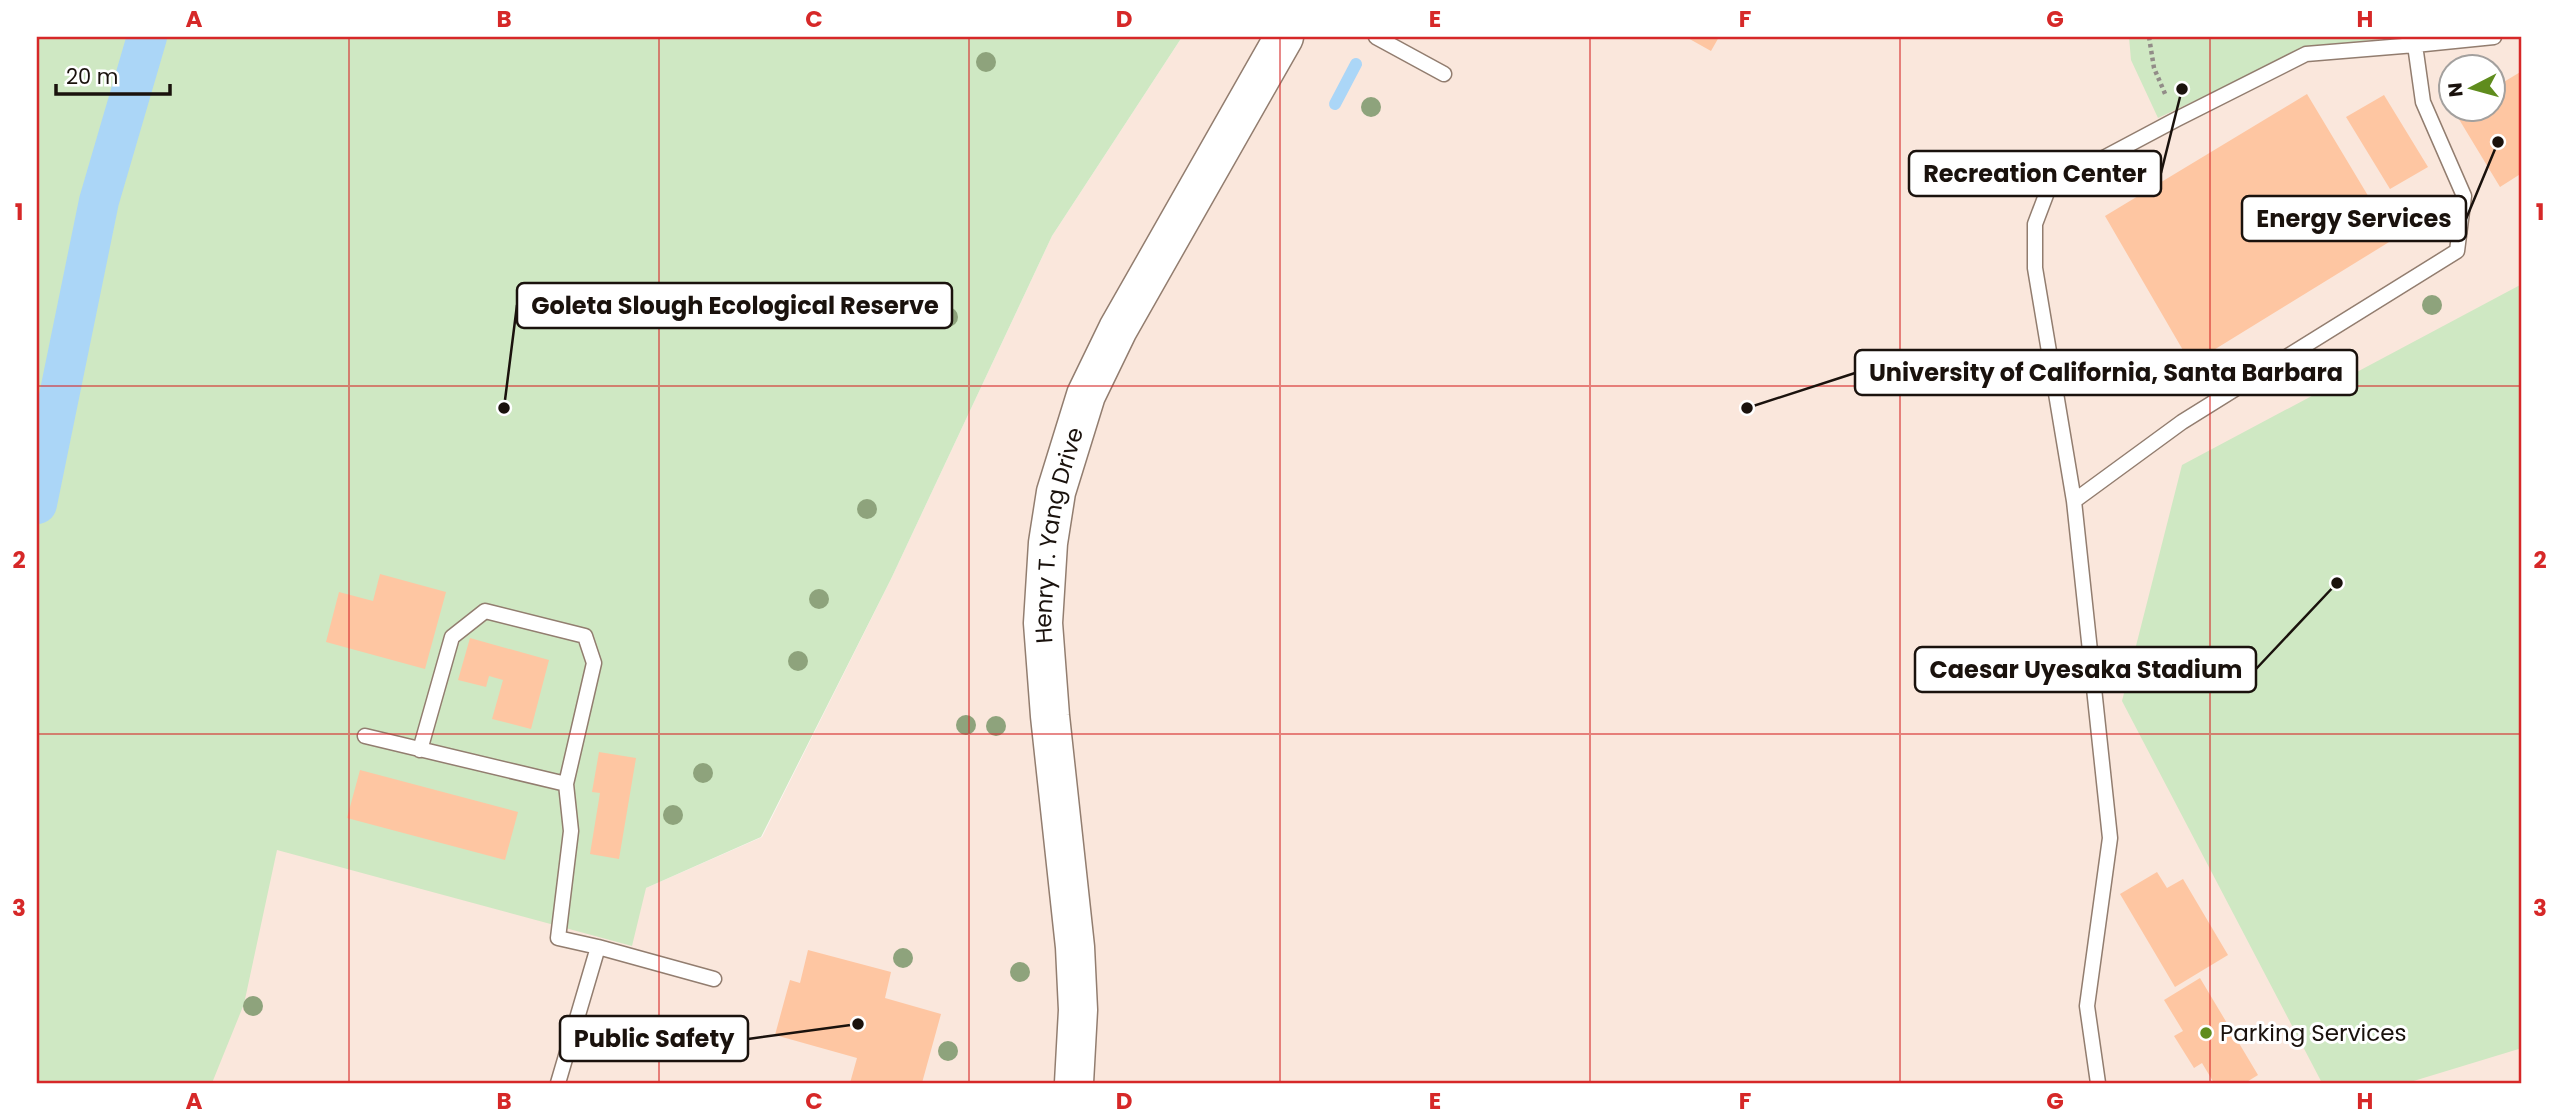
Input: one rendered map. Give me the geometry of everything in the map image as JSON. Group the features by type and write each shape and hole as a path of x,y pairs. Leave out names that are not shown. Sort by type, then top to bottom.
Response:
{"street":[{"name":"Henry T. Yang Drive","path":"1074,1083 1079,1010 1075,947 1050,716 1043,623 1048,543 1056,492 1086,395 1118,329 1284,37"}],"lane":[{"path":"1376,37 1444,74"},
{"path":"2098,1083 2087,1006 2110,838 2074,501 2035,268 2035,224 2049,187 2306,54 2494,37"},
{"path":"2074,501 2182,422 2457,251 2464,196 2423,102 2415,45"},
{"path":"420,750 452,637 485,611 584,636 594,663 566,784 571,831 558,938 714,979"},
{"path":"366,736 566,784"},
{"path":"558,1083 597,947"}],"path":[{"path":"2149,37 2154,68 2177,119"}],"shaded area":[{"path":"1182,37 2522,37 2522,1083 37,1083 37,785 646,888 762,837 891,579 1052,236"}],"green space":[{"path":"37,37 1182,37 1052,236 891,579 761,837 646,888 632,946 277,850 244,1004 212,1083 37,1083"},
{"path":"2129,37 2405,37 2312,46 2158,118 2131,60"},
{"path":"2522,284 2522,1048 2407,1083 2322,1083 2122,701 2182,465"}],"building":[{"path":"1686,37 1719,37 1711,51"},
{"path":"2522,71 2522,173 2500,187 2461,122 2506,122 2506,81"},
{"path":"2307,94 2394,239 2191,364 2105,216"},
{"path":"2384,95 2428,167 2390,189 2346,117"},
{"path":"380,574 446,592 425,669 326,642 339,592 373,601"},
{"path":"470,638 549,660 531,729 492,719 503,680 489,676 486,687 458,680"},
{"path":"599,752 636,758 619,859 590,854 600,793 592,792"},
{"path":"360,770 518,812 505,860 347,818"},
{"path":"2157,872 2167,888 2183,879 2228,955 2175,987 2120,894"},
{"path":"808,950 891,972 885,998 941,1014 922,1083 850,1083 857,1058 775,1035 790,980 800,983"},
{"name":"Parking Services","path":"2200,978 2258,1075 2245,1083 2214,1083 2202,1063 2194,1068 2174,1036 2183,1031 2164,1000"}],"waterway":[{"path":"37,504 99,201 147,37"},
{"path":"1335,104 1356,64"}],"place":[{"name":"Recreation Center","path":"2182,89"},
{"name":"Energy Services","path":"2498,142"},
{"name":"Goleta Slough Ecological Reserve","path":"504,408"},
{"name":"University of California, Santa Barbara","path":"1747,408"},
{"name":"Caesar Uyesaka Stadium","path":"2337,583"},
{"name":"Public Safety","path":"858,1024"},
{"name":"Parking Services","path":"2206,1033"}]}
